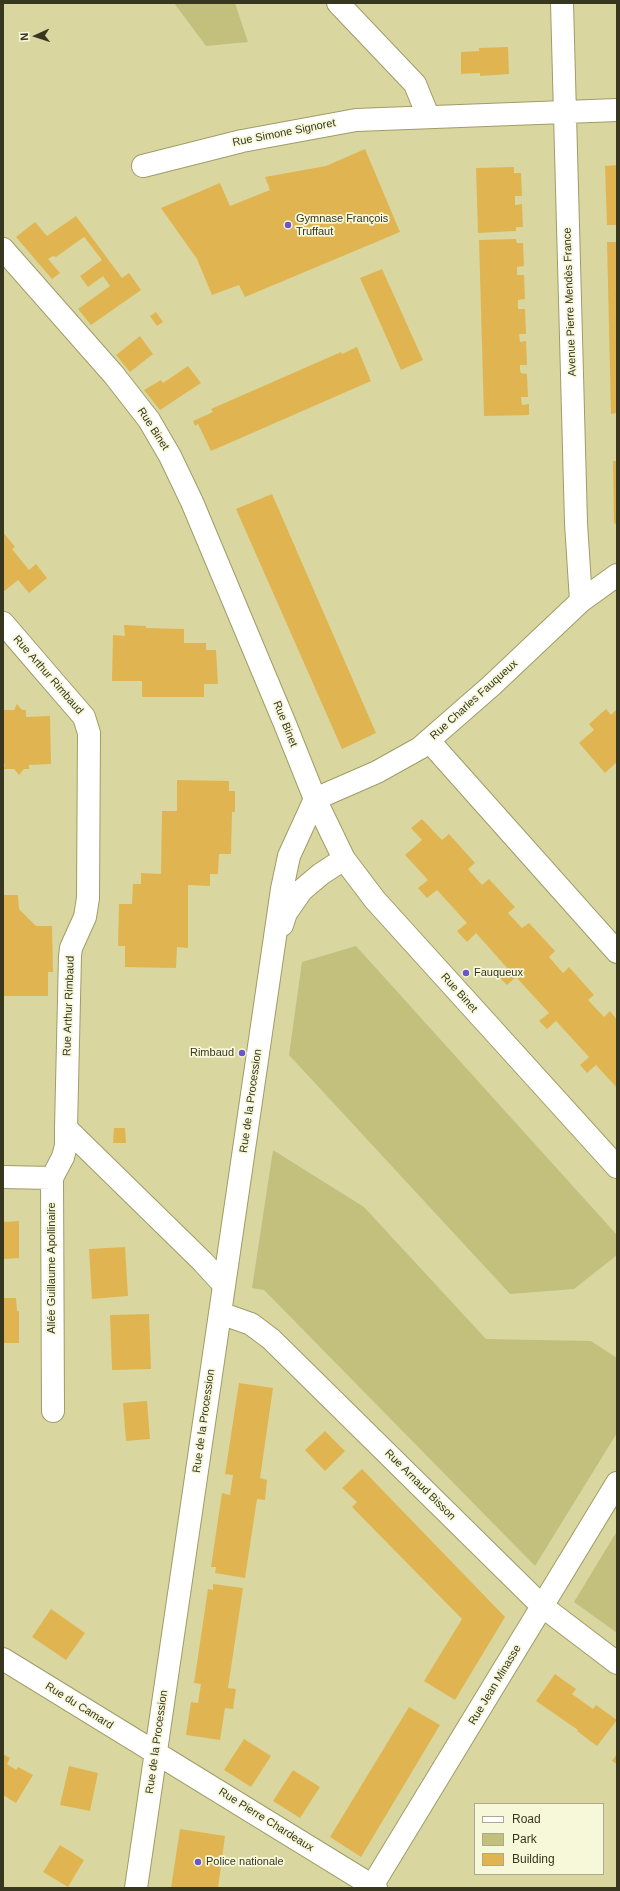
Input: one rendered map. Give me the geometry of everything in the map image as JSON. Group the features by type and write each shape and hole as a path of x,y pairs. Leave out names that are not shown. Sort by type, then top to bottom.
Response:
{"street":[{"path":"338,3 415,84 428,116"},
{"name":"Avenue Pierre Mendès France","path":"562,3 576,523 581,602"},
{"name":"Rue Simone Signoret","path":"143,166 242,141 356,120 428,116 617,110"},
{"name":"Rue Binet","path":"3,249 118,380 149,420 170,456 222,574 315,799 344,859 375,900 617,1167"},
{"name":"Rue Charles Fauqueux","path":"315,799 409,756 429,741 491,686 581,602 617,575"},
{"name":"Rue Arthur Rimbaud","path":"3,623 84,717 89,733 88,898 85,918 71,948 70,956 66,1128"},
{"path":"429,741 617,952"},
{"name":"Rue de la Procession","path":"136,1888 282,889 289,856 315,799"},
{"name":"Rue de la Procession","path":"272,954 286,913 293,901 311,882 344,859"},
{"path":"66,1128 203,1262 224,1285"},
{"name":"Allée Guillaume Apollinaire","path":"53,1411 52,1178 63,1157 66,1146 66,1128"},
{"path":"3,1177 52,1178"},
{"name":"Rue Arnaud Bisson","path":"220,1313 247,1322 260,1330 284,1350 542,1606 617,1663"},
{"name":"Rue Jean Minasse","path":"374,1887 617,1483"},
{"name":"Rue du Camard","path":"3,1659 156,1753"},
{"name":"Rue Pierre Chardeaux","path":"156,1753 374,1887"}],"green space":[{"path":"174,3 235,3 248,42 206,46"},
{"path":"356,946 617,1235 617,1255 574,1289 510,1294 289,1055 302,962"},
{"path":"273,1150 364,1207 486,1339 591,1341 617,1358 617,1433 535,1566 264,1290 252,1288"},
{"path":"617,1531 617,1633 574,1602"}],"building":[{"path":"508,47 509,74 480,76 480,73 461,74 461,52 479,51 479,48"},
{"name":"Gymnase François Truffaut","path":"365,149 400,232 245,297 239,285 212,295 197,259 161,208 220,183 230,206 270,190 265,177 326,166"},
{"path":"617,165 617,225 607,225 605,166"},
{"path":"514,167 514,173 521,173 522,196 515,196 515,205 522,204 523,227 516,227 516,231 478,233 476,168"},
{"path":"76,216 122,278 129,273 141,290 91,325 78,309 110,286 103,276 88,287 80,276 102,260 85,238 84,237 56,257 53,256 48,259 60,273 52,279 16,237 35,222 47,236"},
{"path":"516,239 517,243 523,243 524,266 517,267 517,275 524,275 525,299 518,300 518,309 525,309 526,334 519,334 520,342 526,341 527,365 520,365 520,370 521,373 527,374 528,397 521,397 522,405 529,404 529,415 484,416 479,240"},
{"path":"607,242 617,242 617,413 611,414"},
{"path":"382,269 423,360 401,370 360,278"},
{"path":"156,312 163,322 157,326 150,316"},
{"path":"140,336 153,354 130,372 116,355"},
{"path":"357,347 371,381 211,451 198,424 195,426 193,421 213,412 211,409 341,352 342,354"},
{"path":"188,366 201,383 160,410 144,390 161,380 163,383"},
{"path":"613,461 617,461 617,525 614,523"},
{"path":"272,494 376,733 342,749 236,509"},
{"path":"3,532 15,547 12,549 29,570 36,564 47,578 29,593 18,580 3,592"},
{"path":"124,625 146,626 146,628 184,629 184,643 206,643 206,650 216,650 218,684 204,684 204,697 142,697 142,681 112,681 113,635 125,636"},
{"path":"17,704 22,710 26,710 26,717 50,716 51,764 29,765 29,769 24,769 19,775 14,769 4,769 5,764 3,765 3,710 14,710"},
{"path":"606,709 611,715 617,709 617,762 605,773 579,743 594,730 589,724"},
{"path":"177,780 229,781 229,791 235,791 235,812 232,812 231,854 219,854 218,874 210,874 210,886 188,885 188,948 177,947 176,968 125,967 125,946 118,946 119,904 132,904 133,884 141,884 141,873 161,874 162,811 177,811"},
{"path":"422,819 442,840 449,834 475,863 468,869 482,885 489,879 515,907 508,913 522,928 529,923 555,951 549,957 563,973 569,967 594,995 588,1000 604,1017 610,1011 617,1020 617,1088 596,1065 587,1073 580,1065 589,1057 556,1021 547,1029 539,1021 549,1013 516,977 507,985 499,977 508,969 476,933 467,942 457,931 467,923 437,890 427,898 418,888 428,880 405,855 422,840 411,828"},
{"path":"3,895 18,895 19,909 36,926 52,926 53,972 48,972 48,996 3,996"},
{"path":"114,1128 125,1128 126,1143 113,1143"},
{"path":"19,1221 19,1258 3,1259 3,1222"},
{"path":"125,1247 128,1296 92,1299 89,1249"},
{"path":"3,1298 16,1298 17,1311 19,1311 19,1343 3,1343"},
{"path":"149,1314 151,1369 112,1370 110,1315"},
{"path":"239,1383 273,1388 260,1478 267,1480 265,1500 257,1499 245,1578 215,1573 216,1567 211,1567 222,1493 230,1495 233,1475 225,1474"},
{"path":"147,1401 150,1439 126,1441 123,1403"},
{"path":"325,1431 345,1451 325,1471 305,1450"},
{"path":"362,1469 505,1617 455,1700 424,1681 462,1619 352,1507 357,1502 342,1488"},
{"path":"213,1584 243,1588 228,1688 236,1689 233,1709 225,1708 220,1740 186,1735 191,1702 198,1703 201,1684 194,1683 208,1589 213,1590"},
{"path":"51,1609 85,1633 66,1660 32,1637"},
{"path":"555,1674 576,1689 572,1694 593,1709 596,1705 617,1720 597,1746 577,1731 578,1730 536,1701"},
{"path":"409,1707 440,1725 361,1857 330,1837"},
{"path":"244,1739 271,1756 251,1787 224,1770"},
{"path":"3,1754 10,1758 7,1764 16,1770 18,1767 33,1775 16,1803 3,1795"},
{"path":"617,1754 617,1764 612,1761"},
{"path":"69,1766 98,1773 90,1811 60,1805"},
{"path":"293,1770 320,1787 300,1818 273,1801"},
{"name":"Police nationale","path":"180,1829 225,1836 218,1888 171,1888"},
{"path":"60,1845 84,1860 68,1887 43,1872"}],"place":[{"name":"Gymnase François Truffaut","path":"288,225"},
{"name":"Fauqueux","path":"466,973"},
{"name":"Rimbaud","path":"242,1053"},
{"name":"Police nationale","path":"198,1862"}]}
